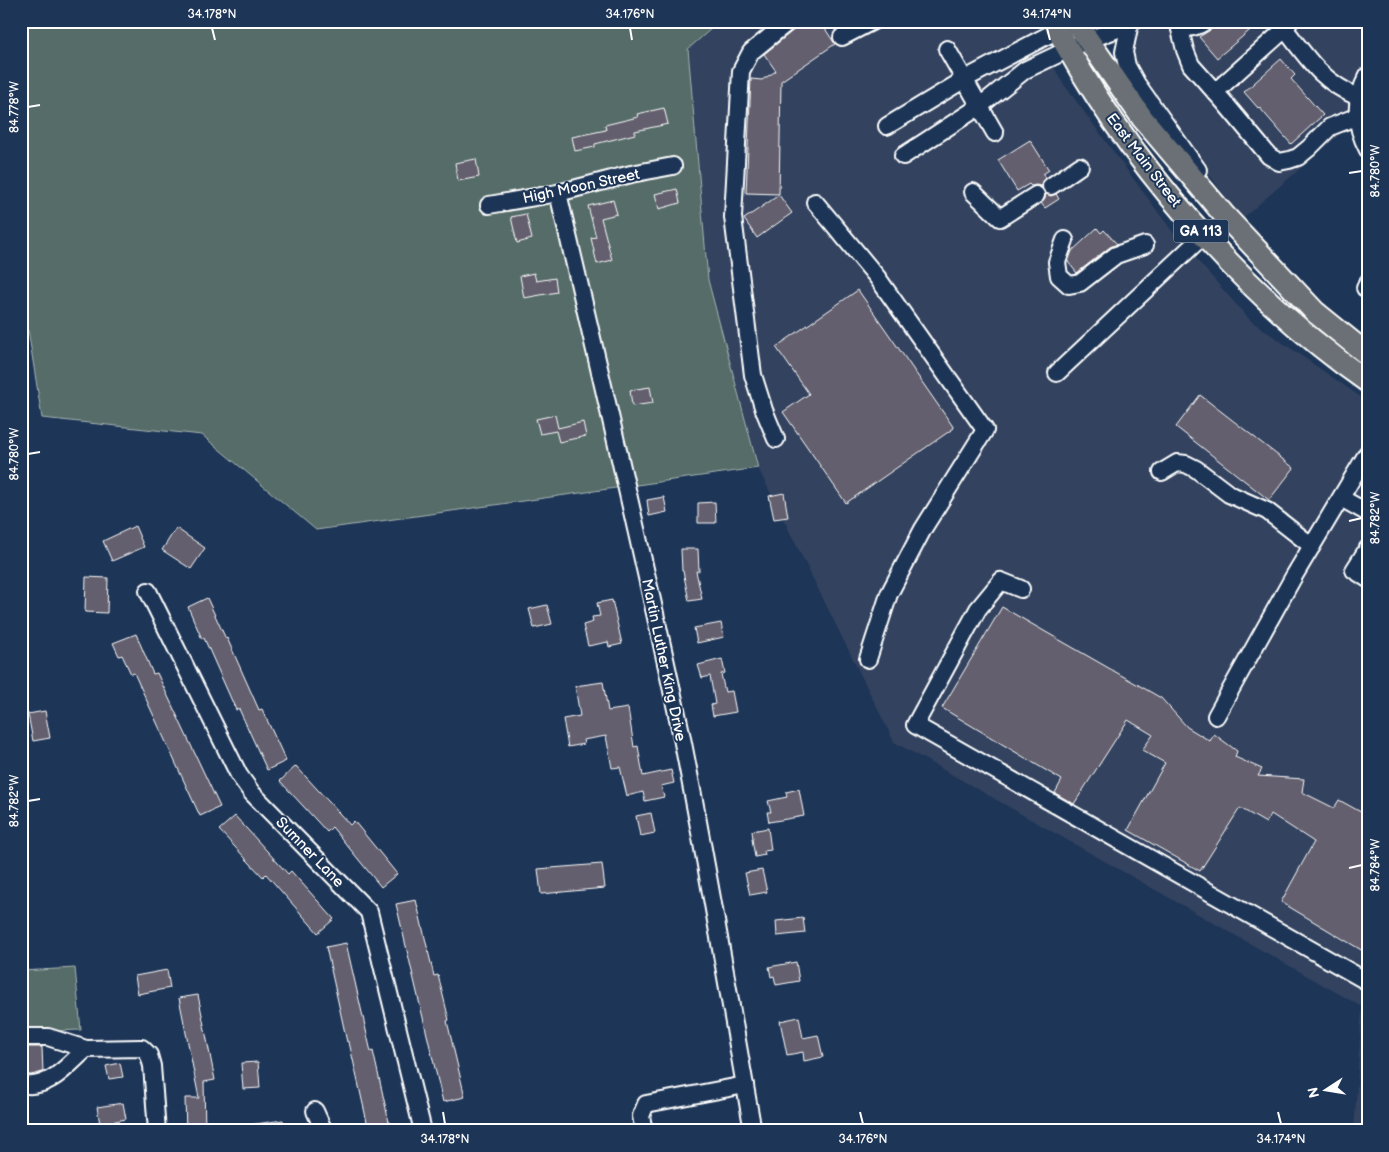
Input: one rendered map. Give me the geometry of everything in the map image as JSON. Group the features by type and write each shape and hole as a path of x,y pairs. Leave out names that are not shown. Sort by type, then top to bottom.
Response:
{"main road":[{"name":"East Main Street","path":"1068,23 1088,40 1143,119 1224,216 1315,312 1368,355"},
{"name":"East Main Street","path":"1068,23 1068,49 1096,96 1123,135 1176,204 1237,270 1280,311 1344,365 1368,382"}],"street":[{"path":"776,439 753,375 733,218 741,71 751,52 789,21"},
{"path":"842,37 873,21"},
{"path":"1206,21 1190,28 1179,25 1190,65 1269,156 1279,162 1298,157 1310,148 1330,127 1358,116"},
{"path":"903,156 980,106 1025,70 1088,40 1132,22"},
{"path":"1132,22 1124,52 1126,66 1227,212 1224,216"},
{"path":"887,126 965,79 1068,23"},
{"path":"1215,92 1285,24 1310,63 1322,75 1345,91 1358,97"},
{"path":"947,49 995,133"},
{"path":"1368,75 1358,97 1357,110 1363,141 1368,150"},
{"name":"High Moon Street","path":"489,205 558,193 673,166"},
{"path":"1051,186 1080,166"},
{"path":"973,192 1000,218 1036,195"},
{"name":"Martin Luther King Drive","path":"558,193 625,480 680,730 728,985 753,1131"},
{"path":"815,202 877,277 985,430 923,529 889,594 868,658"},
{"path":"1057,373 1204,235"},
{"path":"1065,240 1057,262 1059,276 1070,285 1080,283 1116,254 1145,245"},
{"path":"1216,716 1294,576 1368,452"},
{"path":"1162,472 1177,463 1186,464 1196,469 1229,494 1267,511 1312,546"},
{"path":"1340,498 1368,514"},
{"path":"1368,548 1354,570 1368,579"},
{"path":"1021,589 1001,581 978,609 915,726 1368,982"},
{"name":"Sumner Lane","path":"148,591 239,775 252,793 369,912 423,1131"},
{"path":"21,1037 48,1037 86,1049 142,1048 149,1055 152,1066 157,1131"},
{"path":"21,1084 30,1086 40,1085 51,1080 86,1049"},
{"path":"644,1131 641,1116 646,1104 745,1085"},
{"path":"315,1111 324,1131"}],"shaded area":[{"path":"720,21 1033,21 1060,79 1175,235 1250,320 1368,402 1368,1131 1354,1131 1362,1007 894,742 758,468 708,280 688,48"},
{"path":"1105,21 1368,21 1368,110 1242,219 1156,103"}],"green space":[{"path":"21,21 720,21 688,49 708,280 758,468 316,530 202,435 42,418 21,285"},
{"path":"75,968 81,1030 21,1032 21,971"}],"building":[{"path":"799,21 820,21 835,44 781,81 779,194 746,193 751,79 762,80 776,71 764,54 795,29"},
{"path":"1217,21 1261,21 1217,58 1199,37 1212,29"},
{"path":"1281,59 1295,75 1291,79 1323,115 1291,144 1244,92"},
{"path":"664,108 668,124 635,131 635,134 595,144 595,147 575,151 572,137 606,130 605,125 638,117 637,114"},
{"path":"1030,140 1049,170 1043,174 1046,178 1042,181 1041,186 1031,186 1029,184 1017,191 998,160"},
{"path":"476,159 479,177 458,181 455,163"},
{"path":"677,189 680,203 659,209 655,194"},
{"path":"1046,194 1051,196 1056,194 1059,199 1045,208 1041,203 1045,199"},
{"path":"779,195 792,213 757,238 744,219"},
{"path":"613,200 617,214 601,218 612,260 597,264 591,238 596,237 588,206"},
{"path":"526,214 532,239 517,243 511,217"},
{"path":"1097,228 1101,233 1104,230 1117,244 1110,247 1077,273 1068,262 1072,251"},
{"path":"534,273 536,281 555,278 557,292 524,298 520,276"},
{"path":"858,290 954,428 846,503 783,412 809,394 776,347"},
{"path":"650,387 653,403 632,406 630,390"},
{"path":"1200,395 1294,468 1269,500 1176,427"},
{"path":"555,415 558,428 583,422 586,436 559,442 556,431 540,434 536,419"},
{"path":"784,493 788,517 774,519 769,496"},
{"path":"664,497 667,512 649,516 647,500"},
{"path":"715,502 716,523 698,523 698,503"},
{"path":"135,526 144,547 112,561 103,541"},
{"path":"176,528 205,548 191,569 162,550"},
{"path":"681,549 698,549 699,571 696,571 702,599 689,601 682,571"},
{"path":"86,577 108,578 107,613 85,612"},
{"path":"207,598 259,710 262,709 286,761 267,770 239,709 236,710 188,607"},
{"path":"612,600 622,644 609,647 608,642 588,646 583,625 593,622 592,617 600,616 597,603"},
{"path":"547,605 552,624 534,628 529,609"},
{"path":"1002,607 1161,698 1187,727 1210,741 1214,734 1237,751 1235,757 1262,769 1258,776 1304,779 1302,792 1334,808 1339,800 1368,816 1368,954 1281,902 1314,842 1271,814 1266,823 1240,808 1200,871 1128,830 1165,763 1142,750 1153,735 1128,720 1074,804 1055,793 1062,780 942,708"},
{"path":"721,623 724,637 697,643 694,628"},
{"path":"136,634 153,674 157,673 220,807 200,816 134,673 131,674 122,655 119,656 113,643"},
{"path":"722,659 725,673 721,674 725,692 732,691 736,712 713,716 711,705 715,704 710,676 702,678 698,665"},
{"path":"603,682 608,711 628,708 634,747 638,746 643,776 671,770 674,783 661,786 664,797 645,801 643,792 627,796 620,767 612,768 606,736 583,740 584,744 568,747 563,719 580,716 575,686"},
{"path":"45,711 50,738 33,741 28,714"},
{"path":"296,766 350,825 354,821 397,874 381,887 332,827 327,832 280,781"},
{"path":"799,789 804,816 769,822 767,812 771,812 768,801 787,797 786,792"},
{"path":"651,813 655,833 640,836 636,816"},
{"path":"235,816 288,874 291,871 334,919 318,933 266,874 263,877 219,830"},
{"path":"768,828 771,850 764,851 765,855 755,857 752,831"},
{"path":"602,864 605,888 541,894 538,869"},
{"path":"762,870 767,892 750,895 745,873"},
{"path":"416,900 434,976 438,975 465,1097 443,1102 396,904"},
{"path":"803,918 805,933 777,936 776,921"},
{"path":"346,943 391,1131 369,1131 349,1042 347,1042 326,947"},
{"path":"796,962 799,981 776,985 774,976 771,977 769,967"},
{"path":"167,970 170,988 138,994 135,976"},
{"path":"198,995 215,1080 204,1082 205,1131 186,1131 185,1098 199,1098 179,998"},
{"path":"799,1017 803,1038 818,1035 823,1057 804,1061 803,1052 787,1055 780,1021"},
{"path":"21,1047 42,1047 43,1072 31,1075 21,1074"},
{"path":"258,1062 260,1088 243,1089 241,1063"},
{"path":"120,1063 123,1077 109,1079 106,1066"},
{"path":"123,1103 126,1119 100,1124 97,1107"},
{"path":"283,1120 285,1131 250,1131 249,1125"}]}
